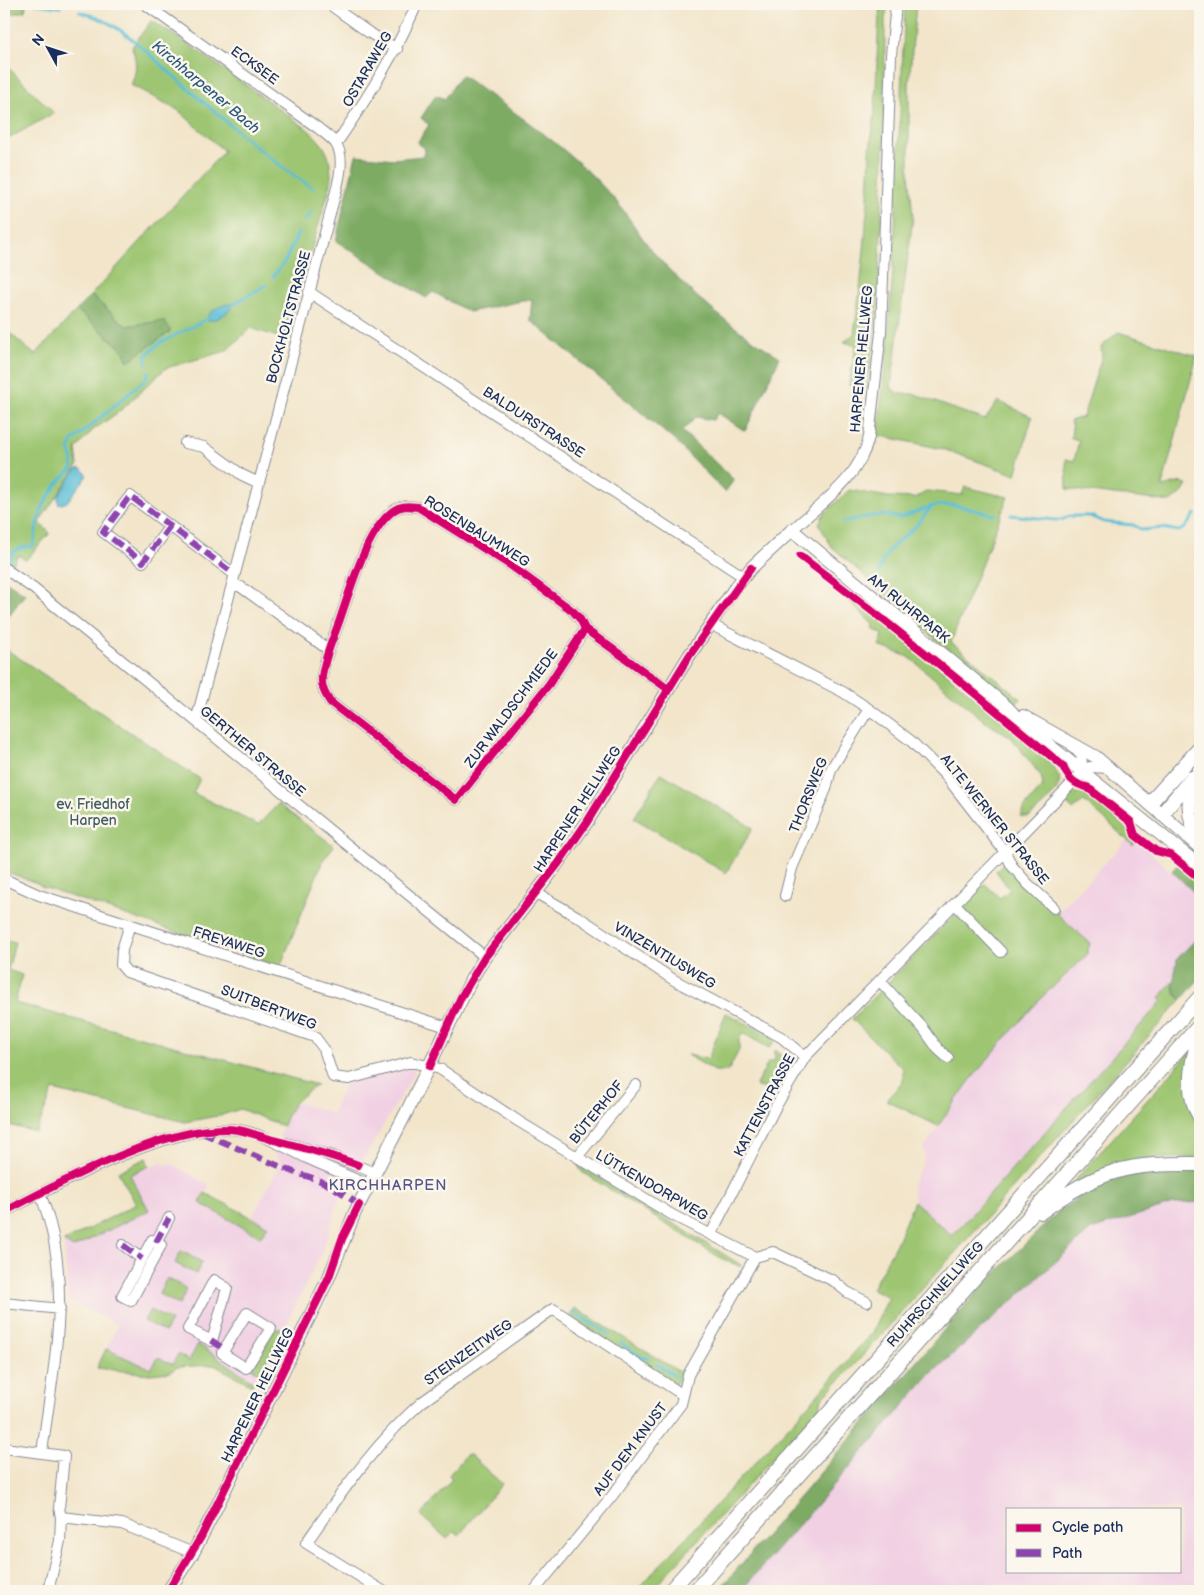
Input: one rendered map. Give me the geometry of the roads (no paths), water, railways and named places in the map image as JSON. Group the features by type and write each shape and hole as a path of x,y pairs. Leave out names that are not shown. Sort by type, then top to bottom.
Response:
{"highway":[{"path":"1150,803 1200,748"},
{"path":"1162,814 1200,769"},
{"path":"1200,769 1192,785 1188,804 1190,819 1200,841"},
{"name":"RUHRSCHNELLWEG","path":"670,1591 1200,998"},
{"name":"RUHRSCHNELLWEG","path":"696,1591 1200,1025"},
{"path":"1200,1036 1194,1056 1191,1084 1194,1106 1200,1116"},
{"path":"1008,1240 1068,1193 1108,1173 1128,1167 1150,1164 1200,1164"}],"main road":[{"name":"HARPENER HELLWEG","path":"168,1591 193,1553 329,1277 342,1239 430,1066 461,997 485,957 536,893 586,822 710,624 744,577 792,530"},
{"name":"AM RUHRPARK","path":"792,530 1008,708 1023,724 1200,866"},
{"name":"AM RUHRPARK","path":"1008,708 1096,757 1200,848"},
{"path":"1150,803 1153,829"},
{"path":"1153,829 1162,814"}],"street":[{"name":"ECKSEE","path":"145,4 300,114 336,144"},
{"path":"329,4 368,32 397,49"},
{"name":"OSTARAWEG","path":"336,144 373,91 397,49 416,4"},
{"name":"HARPENER HELLWEG","path":"792,530 853,472 866,453 870,436 881,332 891,55 896,4"},
{"name":"BOCKHOLTSTRASSE","path":"196,722 330,214 340,167 340,157 336,144"},
{"name":"BALDURSTRASSE","path":"308,292 744,577"},
{"path":"185,443 204,447 242,475 259,483"},
{"path":"170,526 143,562 103,532 130,496 170,526 241,586 329,650"},
{"name":"ROSENBAUMWEG","path":"456,800 330,702 322,686 322,677 329,650 362,556 373,536 392,511 409,506 418,507 510,565 573,611 585,629 668,689"},
{"name":"GERTHER STRASSE","path":"4,568 34,589 485,957"},
{"name":"ALTE WERNER STRASSE","path":"710,624 842,692 869,709 911,741 946,776 1005,852 1017,872 1054,908"},
{"name":"ZUR WALDSCHMIEDE","path":"456,800 549,684 585,629"},
{"name":"THORSWEG","path":"784,896 792,868 826,790 830,769 869,709"},
{"path":"1065,739 1081,755 1083,772 1090,767 1110,768"},
{"name":"KATTENSTRASSE","path":"711,1234 776,1108 805,1057 1083,772"},
{"name":"FREYAWEG","path":"4,879 39,895 447,1027"},
{"name":"VINZENTIUSWEG","path":"536,893 580,918 674,980 781,1037 805,1057"},
{"path":"955,904 1001,952"},
{"name":"SUITBERTWEG","path":"130,924 122,950 121,965 127,972 316,1037 324,1049 333,1077 349,1079 412,1062 430,1066"},
{"path":"880,980 923,1028 938,1050 948,1058"},
{"name":"LÜTKENDORPWEG","path":"430,1066 440,1069 677,1218 755,1257"},
{"name":"BÜTERHOF","path":"578,1157 636,1085"},
{"path":"4,1212 115,1158 181,1135 237,1130 325,1153 375,1173"},
{"path":"267,1138 368,1186"},
{"path":"40,1194 58,1252 60,1309 42,1453"},
{"path":"156,1242 169,1218"},
{"path":"152,1240 156,1242 161,1245 131,1301 122,1296 152,1240"},
{"path":"122,1245 142,1259"},
{"path":"755,1257 773,1252 834,1281 847,1292 868,1302"},
{"name":"AUF DEM KNUST","path":"534,1591 648,1451 681,1404 688,1375 755,1257"},
{"path":"211,1340 227,1288 214,1280 188,1329 211,1340 224,1349"},
{"path":"4,1303 60,1309"},
{"name":"STEINZEITWEG","path":"383,1591 306,1543 358,1468 383,1438 408,1414 422,1402 553,1309 683,1395"},
{"path":"246,1313 271,1328 246,1368 222,1353 224,1349 246,1313"},
{"path":"4,1448 64,1456 60,1508 60,1541 48,1591"},
{"path":"61,1517 122,1524 193,1553"}],"water":[{"path":"234,304 222,316 206,320 211,312 218,308"},
{"path":"80,468 87,474 86,477 67,502 58,503 58,496 76,470"}],"waterway":[{"name":"Kirchharpener Bach","path":"37,4 60,7"},
{"name":"Kirchharpener Bach","path":"80,12 108,22 132,39 243,136 313,188"},
{"name":"Kirchharpener Bach","path":"304,221 311,213"},
{"name":"Kirchharpener Bach","path":"273,277 285,261 298,233"},
{"name":"Kirchharpener Bach","path":"232,305 266,285"},
{"name":"Kirchharpener Bach","path":"146,363 147,354 160,343 209,318"},
{"name":"Kirchharpener Bach","path":"10,560 14,551 24,547 32,547 43,507 56,486 72,469 73,460 69,450 73,441 147,378 148,371"},
{"name":"Kirchharpener Bach","path":"843,522 885,515 900,518 932,506 954,505 995,515"},
{"path":"879,572 890,550 915,527 932,506"},
{"name":"Kirchharpener Bach","path":"1011,515 1055,520 1062,520 1069,516 1090,516 1104,522 1133,525 1143,530 1162,528 1179,531 1185,528 1195,514"},
{"path":"573,1312 610,1335"},
{"path":"621,1343 641,1357 648,1358"},
{"path":"656,1364 675,1376"}],"district":[{"name":"KIRCHHARPEN","path":"388,1185"}],"park label":[{"name":"ev. Friedhof Harpen","path":"93,812"}]}
